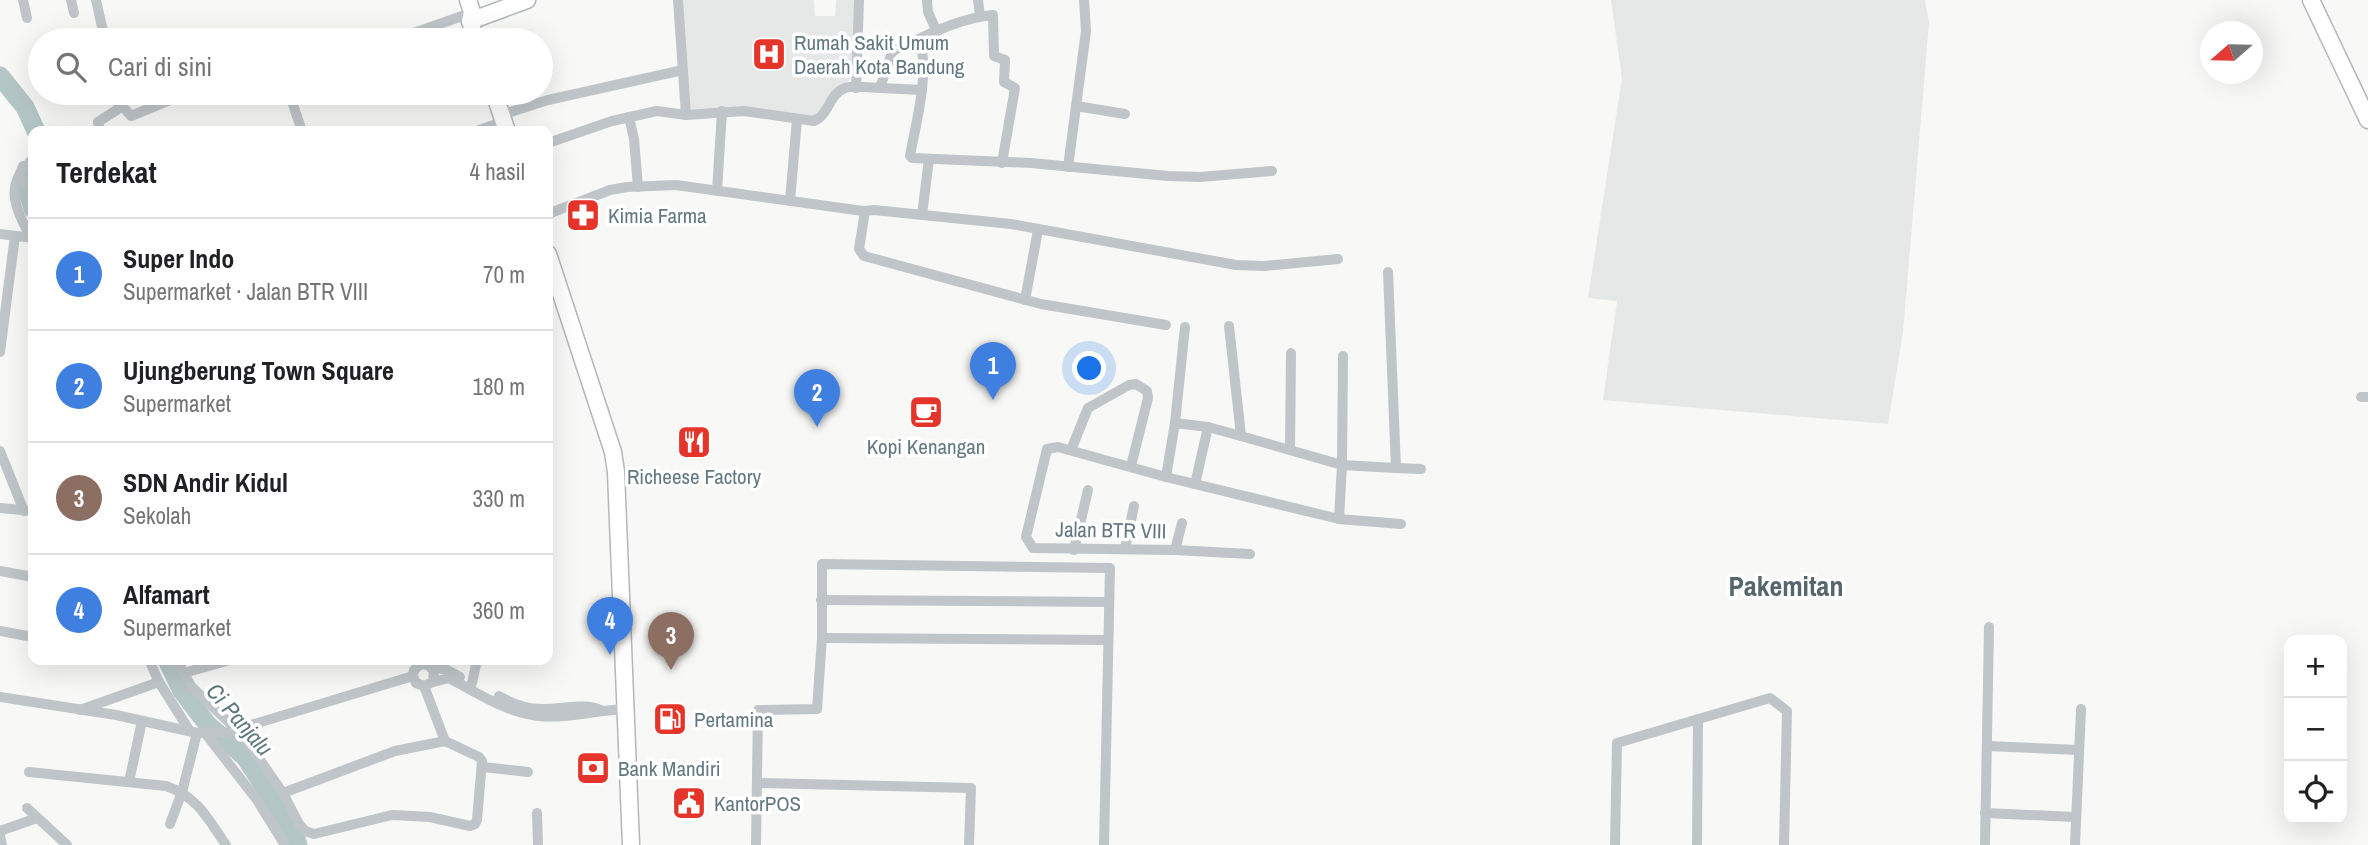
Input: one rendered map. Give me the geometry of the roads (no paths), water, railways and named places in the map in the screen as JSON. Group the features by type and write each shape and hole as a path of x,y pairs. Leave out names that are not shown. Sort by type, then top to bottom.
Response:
{"main road":[{"path":"457,0 470,28"},
{"path":"466,19 472,12 468,0"},
{"path":"466,19 527,0"},
{"path":"2311,0 2368,120"},
{"path":"498,105 504,123"},
{"path":"553,289 613,452 616,472 631,845"}],"street":[{"path":"23,0 27,18"},
{"path":"71,0 74,13"},
{"path":"96,0 102,28"},
{"path":"678,0 686,115"},
{"path":"856,88 859,0"},
{"path":"927,0 928,12 937,32"},
{"path":"978,0 980,16"},
{"path":"1068,167 1086,31 1084,0"},
{"path":"880,88 892,52 946,27 980,16 994,16 994,56 1005,60 1004,82 1015,88 1002,163"},
{"path":"435,28 466,19"},
{"path":"920,39 924,59 922,90 910,156 912,158 1200,177 1272,171"},
{"path":"553,99 683,70"},
{"path":"553,141 657,111 686,115 744,111 818,120 840,91 856,88 922,90"},
{"path":"99,126 99,122 119,106 131,116 158,105"},
{"path":"293,105 300,126"},
{"path":"504,123 538,105"},
{"path":"1076,106 1125,114"},
{"path":"717,191 722,111"},
{"path":"629,117 634,139 638,187"},
{"path":"790,201 796,119"},
{"path":"922,215 929,159"},
{"path":"23,166 26,183 15,188 16,201 28,232"},
{"path":"553,212 610,190 676,185 865,211 1011,224 1236,265 1264,266 1338,259"},
{"path":"865,211 859,249 864,256 1057,308 1166,325"},
{"path":"1025,300 1038,230"},
{"path":"0,233 28,238"},
{"path":"0,352 15,236"},
{"path":"1388,272 1396,468"},
{"path":"1229,326 1241,436"},
{"path":"1166,477 1175,423 1185,327"},
{"path":"1290,450 1291,353"},
{"path":"1339,519 1343,356"},
{"path":"1131,466 1148,398 1143,386 1136,384 1129,384 1088,408 1071,450 1166,477 1339,519 1401,524"},
{"path":"1175,423 1241,436 1342,465 1421,469"},
{"path":"1195,484 1208,428"},
{"name":"Jalan BTR VIII","path":"1071,450 1058,447 1046,449 1026,537 1033,548 1250,554"},
{"path":"0,451 28,511"},
{"path":"1074,550 1088,490"},
{"path":"1125,549 1134,506"},
{"path":"0,508 28,511"},
{"path":"1175,550 1182,523"},
{"path":"756,845 758,710 817,709 822,638 822,564 1110,568 1104,845"},
{"path":"0,571 28,575"},
{"path":"821,600 1109,602"},
{"path":"1984,845 1989,627"},
{"path":"0,631 28,636"},
{"path":"822,638 1108,640"},
{"path":"151,665 159,682 257,800 285,845"},
{"path":"180,665 191,686 233,731 283,793 305,831 314,834 392,815 422,816 470,826 477,820 483,767 479,757 445,741 395,751 283,793"},
{"path":"184,673 212,665"},
{"path":"418,665 413,676 416,683 428,684 449,678 516,707 540,709 592,706 601,710 625,709"},
{"path":"427,665 447,670 470,685"},
{"path":"470,685 476,665"},
{"path":"431,667 434,671 428,684 445,741"},
{"path":"0,697 201,732 233,731 413,676"},
{"path":"80,710 159,682"},
{"path":"1615,845 1617,743 1770,698 1787,711 1784,845"},
{"path":"2075,845 2081,709"},
{"path":"1697,845 1698,719"},
{"path":"129,782 142,721"},
{"path":"170,824 201,732"},
{"path":"1987,746 2079,750"},
{"path":"483,767 528,772"},
{"path":"29,772 166,786 182,792 195,802 226,845"},
{"path":"757,783 971,788 969,845"},
{"path":"27,808 67,845"},
{"path":"537,813 538,845"},
{"path":"1985,813 2075,817"},
{"path":"2,845 0,833 37,818"}],"waterway":[{"name":"Ci Panjalu","path":"0,76 25,107 34,126"},
{"name":"Ci Panjalu","path":"28,185 28,192"},
{"name":"Ci Panjalu","path":"169,665 182,691 208,725 245,757 294,832 298,845"}],"place":[{"name":"Rumah Sakit Umum Daerah Kota Bandung","path":"769,54"},
{"name":"Kimia Farma","path":"583,215"},
{"name":"Super Indo","path":"993,400"},
{"name":"Kopi Kenangan","path":"926,412"},
{"name":"Ujungberung Town Square","path":"817,427"},
{"name":"Richeese Factory","path":"694,442"},
{"name":"Alfamart","path":"610,655"},
{"name":"SDN Andir Kidul","path":"671,670"},
{"name":"Pertamina","path":"670,719"},
{"name":"Bank Mandiri","path":"593,768"},
{"name":"KantorPOS","path":"689,803"}],"district":[{"name":"Pakemitan","path":"1786,586"}]}
